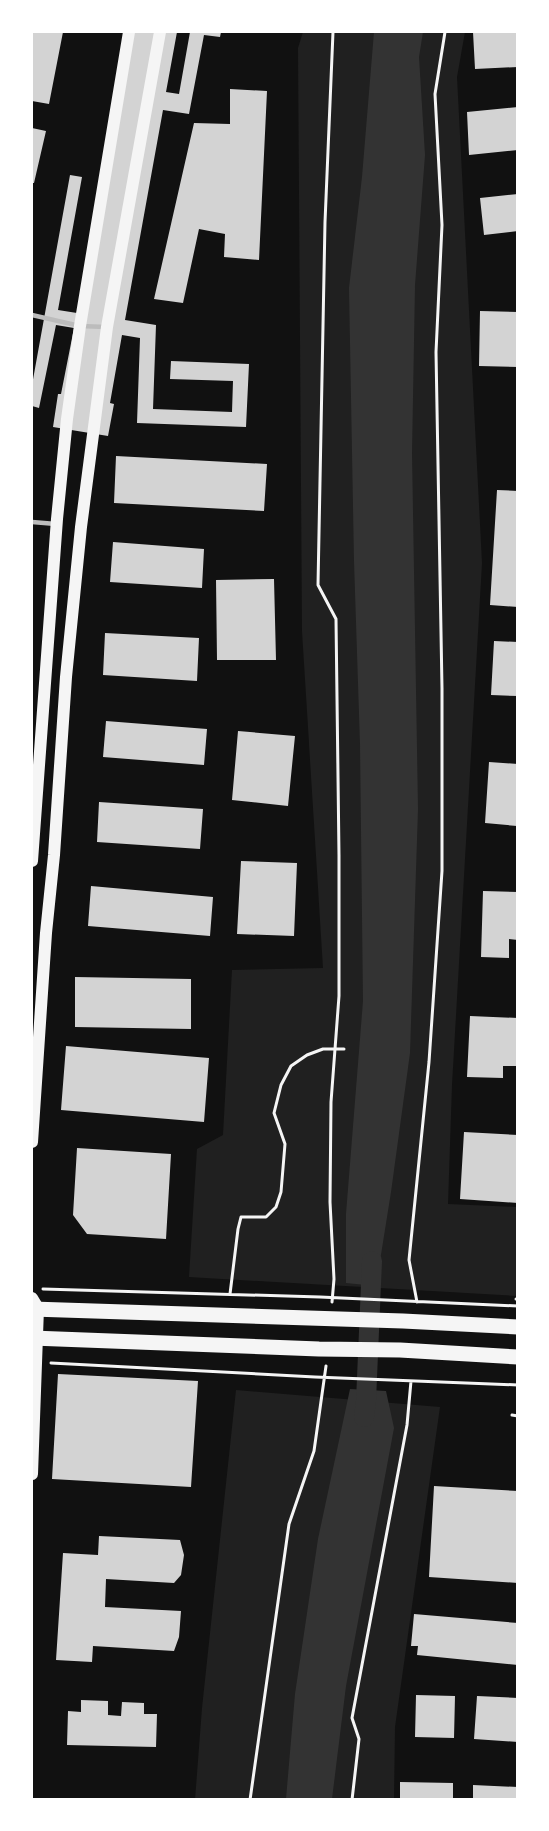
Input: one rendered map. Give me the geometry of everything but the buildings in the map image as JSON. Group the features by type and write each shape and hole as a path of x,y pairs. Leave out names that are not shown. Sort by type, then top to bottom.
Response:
{"main road":[{"path":"32,861 56,524 67,419 80,326 129,32"},
{"path":"32,1142 66,677 81,527 107,327 160,32"},
{"path":"32,1474 36,1363 34,1305 326,1314 518,1327"},
{"path":"34,1338 400,1350 518,1357"}],"lane":[{"path":"32,315 80,326 107,327"},
{"path":"32,522 56,524"}],"path":[{"path":"326,1314 334,1278 330,1202 330,1113 339,985 339,855 336,619 318,585 325,222 333,32"},
{"path":"417,1302 409,1260 429,1062 442,871 442,688 436,351 442,225 435,94 445,32"},
{"path":"230,1294 241,1217 266,1218 276,1207 282,1192 285,1144 274,1113 281,1085 291,1066 307,1055 323,1049 344,1049"},
{"path":"43,1288 518,1306"},
{"path":"36,1363 518,1385"},
{"path":"250,1800 289,1524 314,1451 326,1365"},
{"path":"352,1800 359,1739 352,1718 407,1425 411,1381"},
{"path":"512,1415 518,1416"}],"shaded area":[{"path":"303,32 465,32 457,77 482,563 452,1085 448,1204 517,1207 517,1296 189,1277 197,1149 223,1135 232,970 323,968 302,631 298,48"},
{"path":"374,32 423,32 419,57 425,155 415,285 412,453 418,809 410,1053 376,1286 346,1283 346,1214 363,1001 360,744 349,288 362,177"},
{"path":"350,1389 386,1391 394,1428 346,1686 332,1799 286,1799 295,1694 318,1539"},
{"path":"236,1390 440,1407 395,1727 394,1799 195,1800 202,1708"}],"waterway":[{"path":"364,1417 372,1261"}]}
